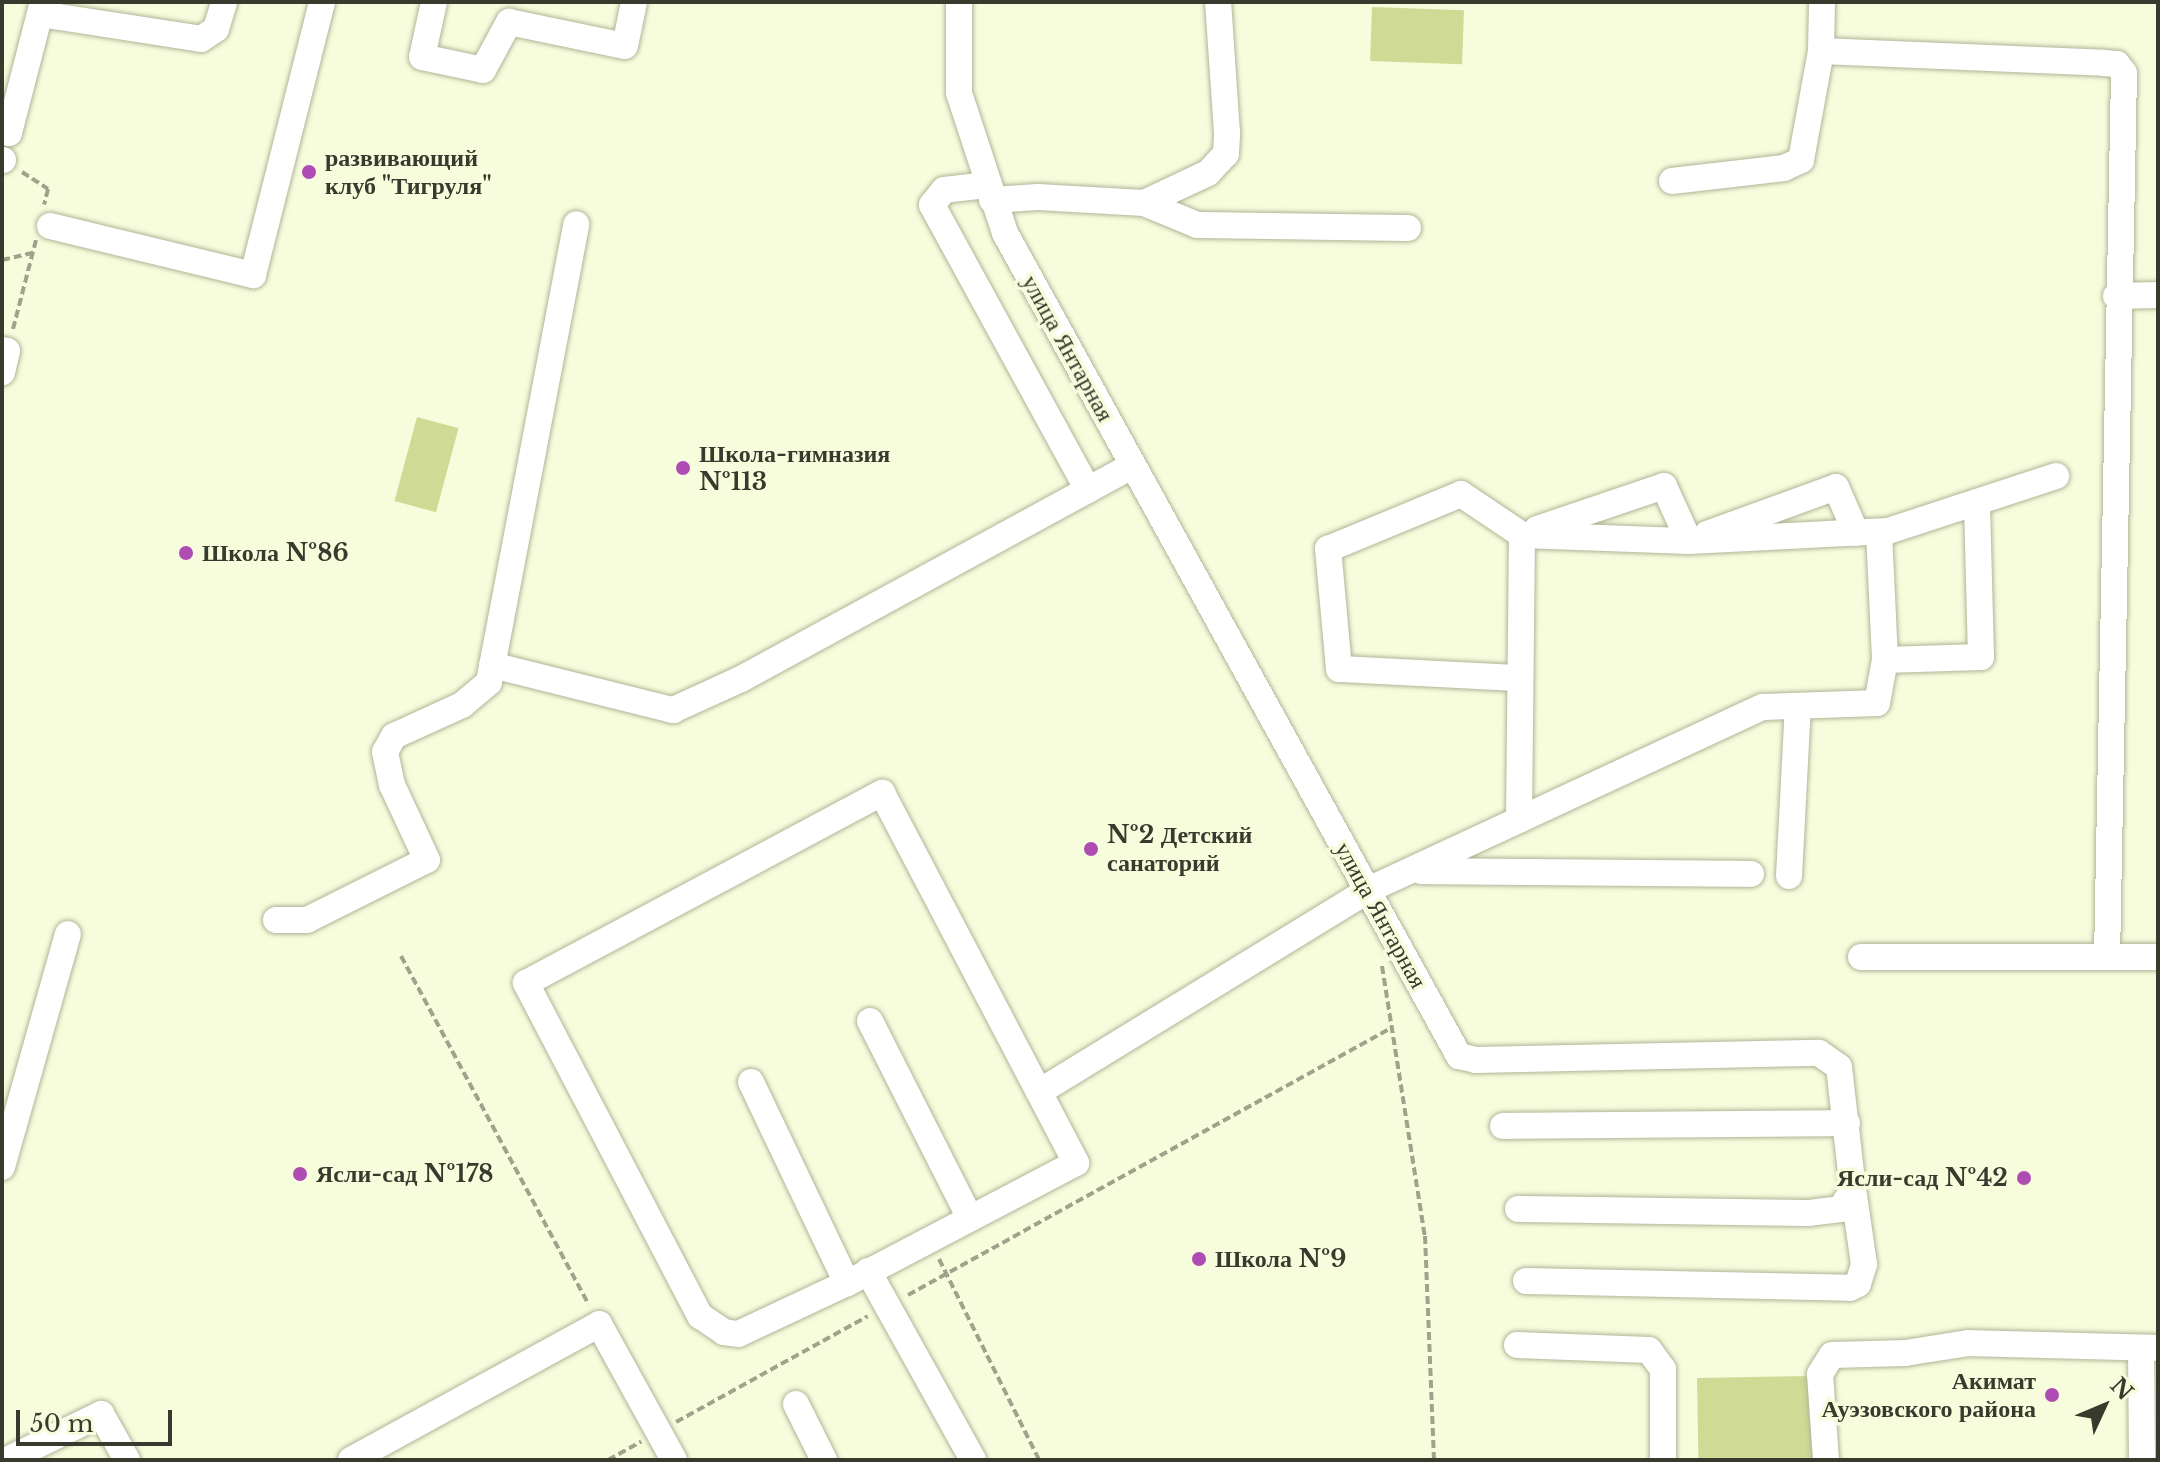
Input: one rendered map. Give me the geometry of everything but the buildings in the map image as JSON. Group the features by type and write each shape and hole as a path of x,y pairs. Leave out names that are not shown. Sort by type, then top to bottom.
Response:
{"street":[{"path":"2,129 9,133 42,8 201,39 216,29 224,2"},
{"path":"43,225 253,275 322,2"},
{"path":"434,2 422,57 483,70 509,22 625,46 634,2"},
{"name":"улица Янтарная","path":"959,2 959,93 990,192 1132,466 1459,1056 1476,1060 1819,1053 1839,1067 1864,1264 1858,1284 1850,1288 1526,1281"},
{"path":"1144,203 1208,173 1226,154 1218,2"},
{"path":"1672,181 1784,168 1801,160 1821,51 1822,2"},
{"path":"1821,51 2117,64 2127,89 2116,296 2107,957"},
{"path":"1088,490 932,205 944,190 1144,203 1197,225 1408,228"},
{"path":"276,920 307,920 427,860 392,785 385,752 394,736 477,694 489,682 576,224"},
{"path":"2116,296 2158,295"},
{"path":"492,665 673,710 741,679 1132,466"},
{"path":"1518,678 1339,669 1328,549 1461,494 1522,535 1689,541 1867,532 1977,502 2056,476"},
{"path":"1522,535 1664,486 1689,541"},
{"path":"1039,1092 1368,890 1763,707 1877,703 1885,660 1867,532 1836,487 1689,541"},
{"path":"1885,660 1981,657 1977,502"},
{"path":"1519,820 1518,678 1522,535"},
{"path":"1789,876 1798,706"},
{"path":"882,793 1039,1092 1076,1163 857,1277 738,1334 711,1326 700,1316 526,983 882,793"},
{"path":"1413,871 1751,874"},
{"path":"2,1167 68,934"},
{"path":"1861,957 2158,957"},
{"path":"870,1021 970,1218"},
{"path":"751,1082 857,1277 887,1306 973,1460"},
{"path":"1503,1126 1847,1123"},
{"path":"1518,1209 1830,1212 1841,1209 1853,1189"},
{"path":"351,1460 599,1324 674,1460"},
{"path":"1826,1460 1820,1374 1832,1355 1905,1353 1969,1343 2150,1348 2142,1460"},
{"path":"1517,1345 1649,1350 1663,1369 1663,1460"},
{"path":"796,1404 824,1460"},
{"path":"7,1460 101,1414 127,1460"}],"path":[{"path":"2,160 48,189 43,225 4,358"},
{"path":"2,260 33,253"},
{"path":"1379,951 1425,1236 1434,1460"},
{"path":"401,956 599,1324"},
{"path":"608,1460 1393,1027"},
{"path":"929,1239 1039,1460"}],"green space":[{"path":"1372,7 1464,10 1462,64 1370,61"},
{"path":"417,417 459,428 436,512 394,501"},
{"path":"1812,1376 1813,1460 1698,1460 1697,1378"}],"place":[{"name":"развивающий клуб \"Тигруля\"","path":"309,172"},
{"name":"Школа-гимназия №113","path":"683,468"},
{"name":"Школа №86","path":"186,553"},
{"name":"№2 Детский санаторий","path":"1091,849"},
{"name":"Ясли-сад №178","path":"300,1174"},
{"name":"Ясли-сад №42","path":"2024,1178"},
{"name":"Школа №9","path":"1199,1259"},
{"name":"Акимат Ауэзовского района","path":"2052,1395"}]}
